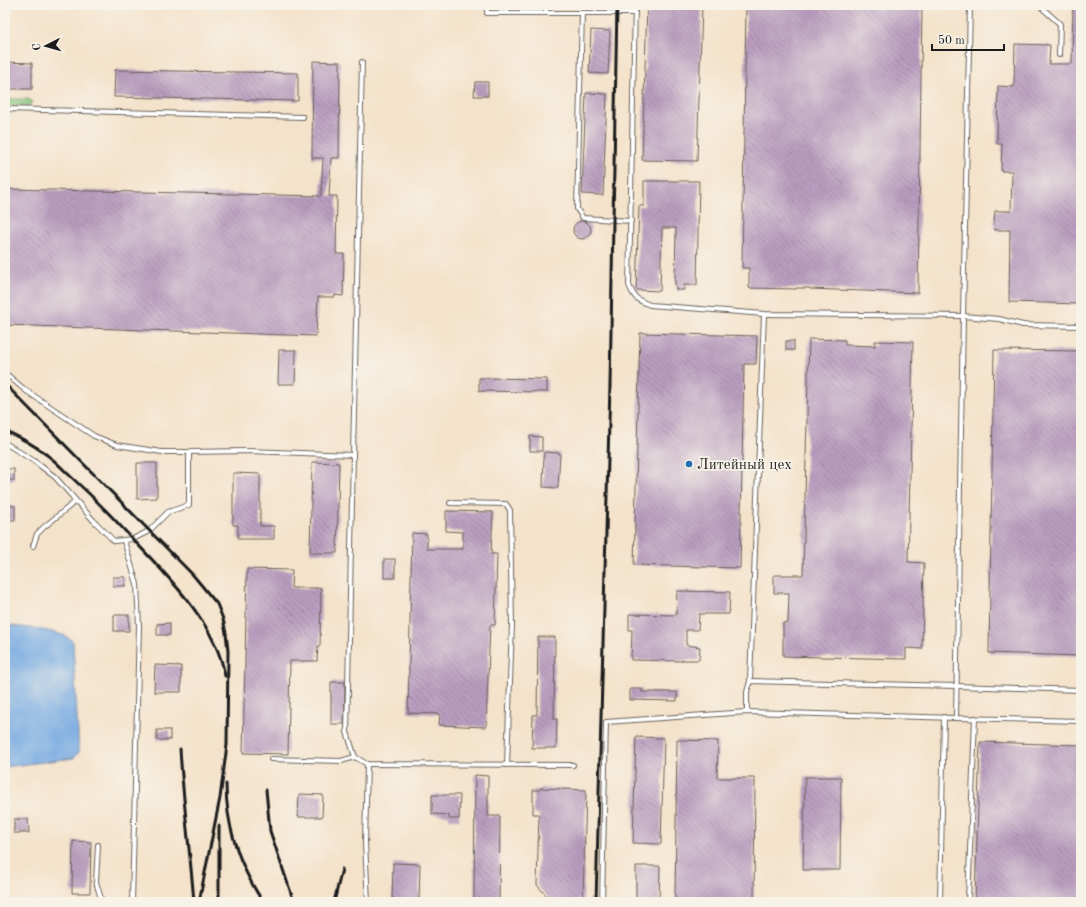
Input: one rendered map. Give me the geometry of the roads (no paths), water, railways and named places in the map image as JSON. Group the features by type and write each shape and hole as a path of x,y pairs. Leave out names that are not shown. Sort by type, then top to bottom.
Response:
{"lane":[{"path":"487,5 487,13 635,13"},
{"path":"546,5 546,13"},
{"path":"635,5 629,285 633,295 639,301 650,305 764,314 963,316 999,319 1023,325 1081,326"},
{"path":"956,718 970,5"},
{"path":"1038,5 1060,24 1060,55"},
{"path":"582,13 577,209 583,218 631,221"},
{"path":"362,62 347,732 355,757 367,764 573,765"},
{"path":"5,108 303,117"},
{"path":"746,712 750,681 764,314"},
{"path":"5,373 25,390 94,436 117,445 162,452 246,451 353,455"},
{"path":"5,443 34,460 55,477 114,541 133,539 149,531 168,512 189,505 189,452"},
{"path":"33,546 37,534 76,501"},
{"path":"450,503 506,504 510,510 512,625 507,765"},
{"path":"124,541 137,584 139,626 132,902"},
{"path":"750,681 1081,690"},
{"path":"602,902 606,722 746,712 1081,721"},
{"path":"940,902 944,717"},
{"path":"968,902 975,718"},
{"path":"271,759 340,761 355,757"},
{"path":"367,764 365,844 368,902"},
{"path":"98,845 96,882 102,902"}],"water":[{"path":"5,625 52,632 69,638 73,642 79,752 74,758 5,767"}],"railway":[{"path":"596,902 610,385 617,5"},
{"path":"5,384 193,575 217,604 223,619 228,651 227,745 220,798 199,902"},
{"path":"5,431 32,445 55,461 83,487 156,564 186,598 200,617 220,656 225,676"},
{"path":"180,749 194,902"},
{"path":"226,784 229,815 236,846 248,875 263,902"},
{"path":"266,790 270,831 294,902"},
{"path":"219,826 219,902"},
{"path":"334,902 342,869"}],"place":[{"name":"Литейный цех","path":"689,464"}]}
